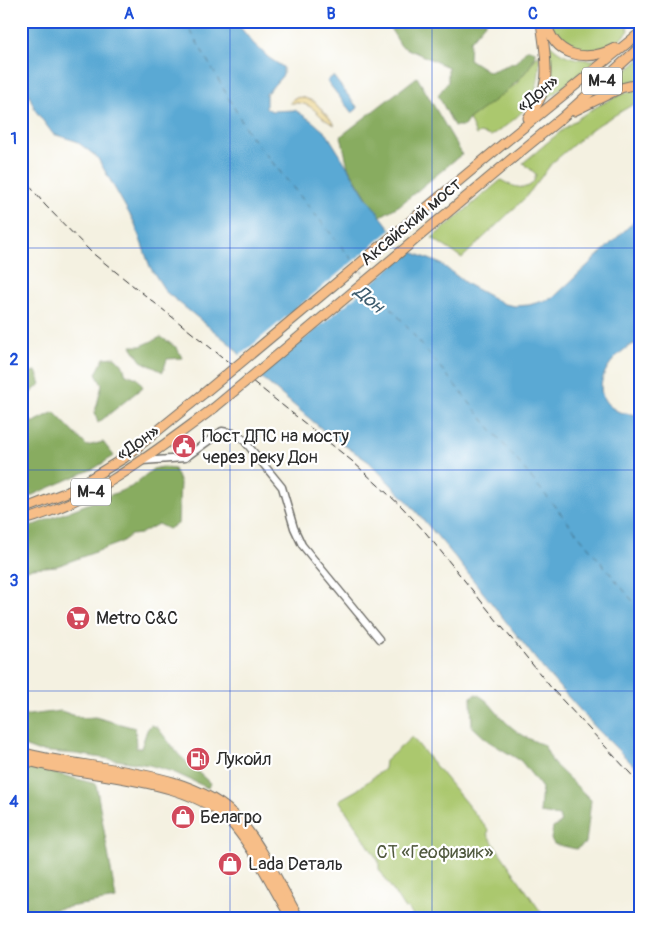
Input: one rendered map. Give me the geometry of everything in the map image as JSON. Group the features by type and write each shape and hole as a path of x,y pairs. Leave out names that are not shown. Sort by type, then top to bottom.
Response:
{"main road":[{"path":"520,130 540,101 546,82 547,60 541,21"},
{"path":"546,21 550,33 558,45 570,52 587,57 599,56 617,48 639,31"},
{"name":"«Дон»","path":"503,144 639,31"},
{"name":"«Дон»","path":"514,157 563,117 641,48"},
{"path":"563,117 621,88 641,83"},
{"name":"Аксайский мост","path":"203,394 503,144"},
{"name":"Аксайский мост","path":"214,408 514,157"},
{"name":"«Дон»","path":"21,508 70,491 124,458 203,394"},
{"name":"«Дон»","path":"21,521 41,516 76,500 142,461 214,408"},
{"path":"21,526 41,516"},
{"path":"21,752 164,780 191,788 226,807 299,918"},
{"path":"21,759 162,787 188,795 221,813 239,826 291,918"}],"street":[{"path":"142,461 185,458 222,431 233,433 242,438 282,487 294,528 302,545 380,639"}],"green space":[{"path":"395,21 487,21 470,41 469,59 489,72 516,62 527,49 535,51 533,60 528,70 509,89 469,119 464,126 454,126 438,95 448,82 448,67 401,46 390,28"},
{"path":"549,21 625,21 629,31 610,48 598,54 573,51 557,40"},
{"path":"548,42 558,51 569,57 596,60 537,108"},
{"path":"539,54 538,82 534,93 522,111 514,120 491,136 480,133 476,135 469,119 516,84"},
{"path":"641,58 641,81 603,91"},
{"path":"417,77 462,154 400,205 379,217 348,167 341,136"},
{"path":"641,88 641,102 632,105 593,128 552,163 525,198 462,258 432,238 501,180 517,187 527,187 534,180 536,174 523,163 564,129 592,109"},
{"path":"161,337 177,348 182,358 167,359 163,372 141,361 131,346 141,346"},
{"path":"115,357 122,364 126,374 137,378 143,387 98,423 95,412 102,385 96,374 104,358"},
{"path":"36,371 41,384 22,400 32,423 54,412 87,446 103,442 114,456 95,468 21,500 21,374"},
{"path":"162,467 174,469 180,483 178,524 168,529 158,524 140,534 131,535 120,543 57,566 32,568 21,573 21,530 131,487 153,469"},
{"path":"476,694 487,702 516,731 544,745 553,763 591,800 586,843 576,849 554,844 551,839 553,828 561,823 559,816 540,813 542,788 521,761 488,741 472,726 471,697"},
{"path":"61,711 82,718 95,717 135,728 136,748 141,748 147,730 151,725 157,727 179,755 210,783 208,788 173,772 149,765 76,754 37,751 21,745 21,716"},
{"name":"СТ «Геофизик»","path":"412,737 489,831 487,834 545,918 414,918 408,908 404,908 379,869 379,862 339,800 357,790 384,769 385,761"},
{"path":"21,764 96,784 116,899 21,915"}],"sand":[{"path":"302,97 315,102 335,125 328,122 305,104 290,103 294,98"}],"water":[{"name":"Дон","path":"21,21 235,21 253,43 269,58 283,67 283,75 266,94 266,108 272,111 295,110 312,121 327,134 366,197 399,240 412,252 441,264 467,284 504,304 515,306 529,305 553,298 641,215 641,345 634,344 625,349 610,364 604,373 602,393 606,401 614,409 641,416 641,773 597,729 545,671 455,557 408,502 369,462 329,435 263,379 230,344 166,292 150,267 134,222 97,157 76,141 53,134 35,110 21,74"},
{"path":"333,76 358,108 352,113 327,81"}],"pier":[{"path":"392,229 413,249 258,377 238,357"}],"ferry route":[{"path":"185,21 249,134 355,263"},
{"path":"359,268 366,277"},
{"path":"370,282 641,611"}],"railway":[{"path":"21,175 45,205 91,252 352,461 402,507 426,533 553,690 641,785"}],"place":[{"name":"Пост ДПС на мосту через реку Дон","path":"184,446"},
{"name":"Metro C&C","path":"78,618"},
{"name":"Лукойл","path":"198,759"},
{"name":"Белагро","path":"183,817"},
{"name":"Lada Dеталь","path":"230,864"}]}
